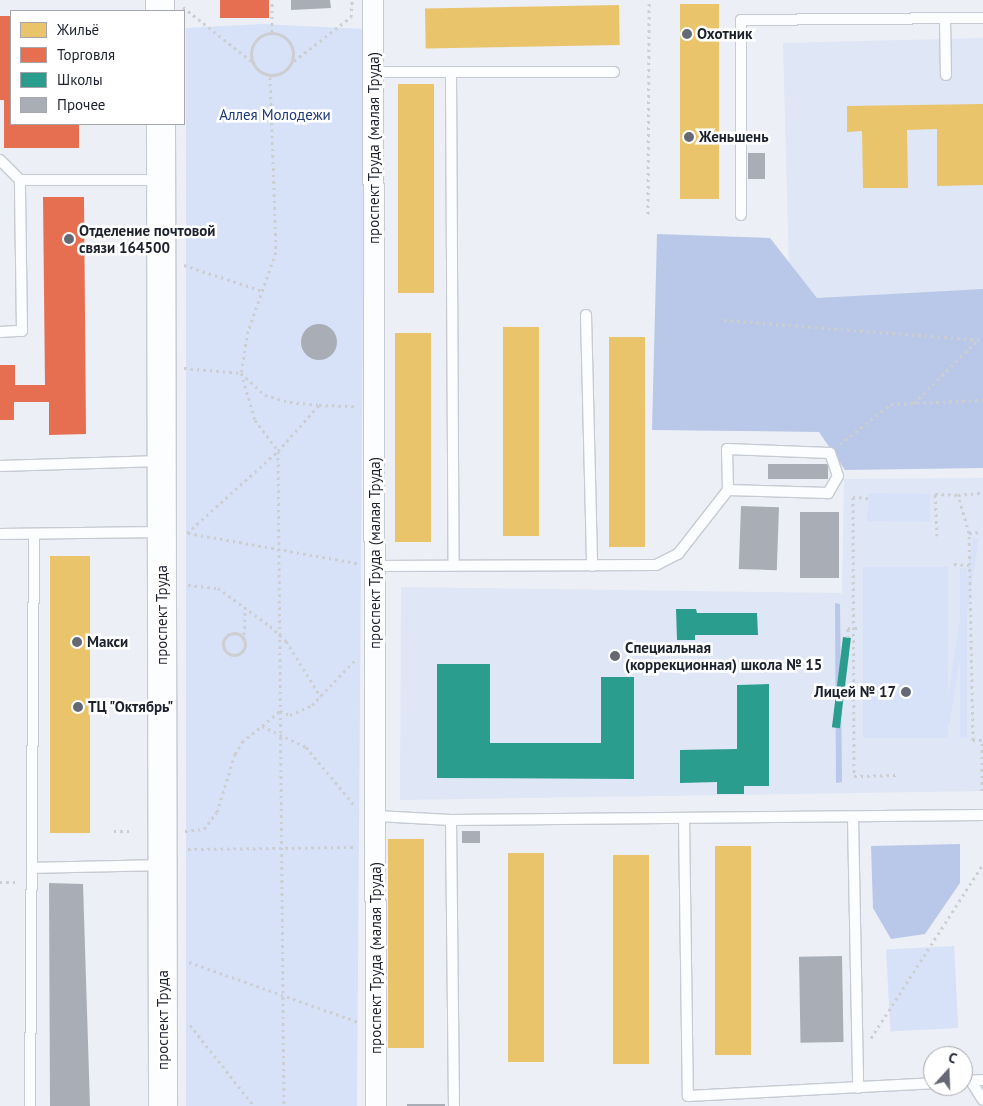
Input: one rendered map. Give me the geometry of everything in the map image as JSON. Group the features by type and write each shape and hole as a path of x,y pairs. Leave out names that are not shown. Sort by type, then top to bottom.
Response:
{"street":[{"name":"проспект Труда (малая Труда)","path":"373,0 376,1106"},
{"name":"проспект Труда","path":"161,125 163,1106"}],"lane":[{"path":"741,215 741,20 983,18"},
{"path":"945,19 946,75"},
{"path":"374,72 614,72"},
{"path":"451,73 454,565"},
{"path":"0,160 20,180 22,331 0,332"},
{"path":"20,180 161,180"},
{"path":"586,315 592,566"},
{"path":"375,566 656,565 678,554 728,490 727,449 830,453 838,476 828,493 728,490"},
{"path":"0,466 162,461"},
{"path":"0,534 162,532"},
{"path":"30,1106 34,534"},
{"path":"376,831 450,820 983,816"},
{"path":"853,817 858,1088"},
{"path":"684,819 688,1096 923,1084"},
{"path":"450,820 454,1106"},
{"path":"32,868 163,865"},
{"path":"973,1088 983,1100"}],"path":[{"path":"272,0 272,32"},
{"path":"270,77 285,71 294,61 351,17 352,0"},
{"path":"648,214 649,0"},
{"path":"185,18 252,61 270,77 276,252 248,330 241,372 255,420 278,451 284,1106"},
{"path":"252,61 252,47 262,34 272,32 292,46 294,61"},
{"path":"184,265 262,291"},
{"path":"724,320 981,339"},
{"path":"913,404 981,339"},
{"path":"184,368 241,372 265,395 290,402 319,405 375,406"},
{"path":"830,453 891,404 983,400"},
{"path":"319,405 278,451 188,533 375,566"},
{"path":"937,536 935,494 983,493"},
{"path":"958,495 969,533 973,740 982,740 982,792"},
{"path":"868,498 853,497 854,776 896,775"},
{"path":"969,533 982,532"},
{"path":"954,564 969,565"},
{"path":"188,586 218,588 245,606 280,635 321,697"},
{"path":"244,642 240,635 233,633 224,639 223,646 229,654 236,654 242,651 244,642 245,606"},
{"path":"848,638 848,628 859,628"},
{"path":"280,711 290,715 321,697 375,636"},
{"path":"188,831 204,829 217,812 235,754 242,742 280,711"},
{"path":"188,849 281,849 376,831 323,763 306,747 262,726"},
{"path":"114,831 132,831"},
{"path":"858,1059 983,864"},
{"path":"189,962 376,1029"},
{"path":"190,1026 254,1106"}],"shaded area":[{"path":"983,38 983,301 807,305 789,271 783,43"},
{"path":"657,234 770,238 817,298 983,289 983,468 845,470 819,432 652,430"},
{"name":"Специальная (коррекционная) школа № 15","path":"983,478 983,791 400,800 401,587 842,593 844,479"},
{"path":"835,603 840,604 842,782 836,783"},
{"path":"960,844 960,883 925,934 891,939 873,908 871,846"}],"green space":[{"name":"Аллея Молодежи","path":"262,24 365,29 357,1106 186,1106 186,28"},
{"path":"868,493 930,494 930,522 868,521"},
{"path":"973,538 979,539 950,723 944,722"},
{"path":"863,567 948,567 948,738 863,738"},
{"path":"960,568 967,568 967,738 960,738"},
{"path":"954,946 958,1028 890,1031 886,950"}],"building: Жильё":[{"path":"680,4 719,4 719,199 680,199"},
{"path":"619,5 620,45 426,48 425,8"},
{"path":"398,84 434,84 434,293 398,293"},
{"path":"983,104 983,185 937,186 937,129 907,130 908,188 863,188 862,131 847,132 847,106"},
{"path":"503,327 539,327 539,536 503,536"},
{"path":"395,333 431,333 431,542 395,542"},
{"path":"609,337 645,337 645,547 609,547"},
{"path":"50,556 90,556 90,833 50,833"},
{"path":"388,839 424,839 424,1048 388,1048"},
{"path":"715,846 751,846 751,1055 715,1055"},
{"path":"508,853 544,853 544,1062 508,1062"},
{"path":"613,855 649,855 649,1064 613,1064"}],"building: Торговля":[{"path":"220,0 269,0 269,18 220,18"},
{"path":"0,16 10,16 10,125 79,125 79,148 4,148 4,100 0,100"},
{"path":"43,197 84,197 86,434 49,435 49,402 14,402 14,420 0,420 0,365 15,365 15,385 45,385"}],"building: Школы":[{"path":"676,609 696,609 697,613 757,613 758,635 695,635 695,640 677,640"},
{"path":"843,637 851,638 840,728 832,727"},
{"path":"437,664 490,664 490,743 601,743 601,677 634,677 634,779 437,778"},
{"path":"769,684 769,786 744,786 744,794 717,794 717,782 680,783 680,750 737,749 737,685"}],"building: Прочее":[{"path":"291,0 330,0 331,8 291,10"},
{"path":"748,153 765,153 765,179 748,179"},
{"path":"319,324 326,325 332,329 336,335 336,349 332,355 326,359 319,360 312,359 306,355 302,349 301,342 302,335 306,329 312,325"},
{"path":"768,464 828,464 828,479 768,479"},
{"path":"741,506 779,507 777,570 739,569"},
{"path":"800,512 839,512 839,578 800,578"},
{"path":"462,831 480,831 480,843 462,843"},
{"path":"49,883 83,884 90,1106 50,1106"},
{"path":"842,956 844,1042 801,1043 799,957"},
{"path":"407,1104 445,1104 445,1106 407,1106"}],"place":[{"name":"Охотник","path":"687,34"},
{"name":"Женьшень","path":"689,137"},
{"name":"Отделение почтовой связи 164500","path":"69,239"},
{"name":"Макси","path":"77,642"},
{"name":"Специальная (коррекционная) школа № 15","path":"615,656"},
{"name":"Лицей № 17","path":"906,692"},
{"name":"ТЦ \"Октябрь\"","path":"78,707"}]}
